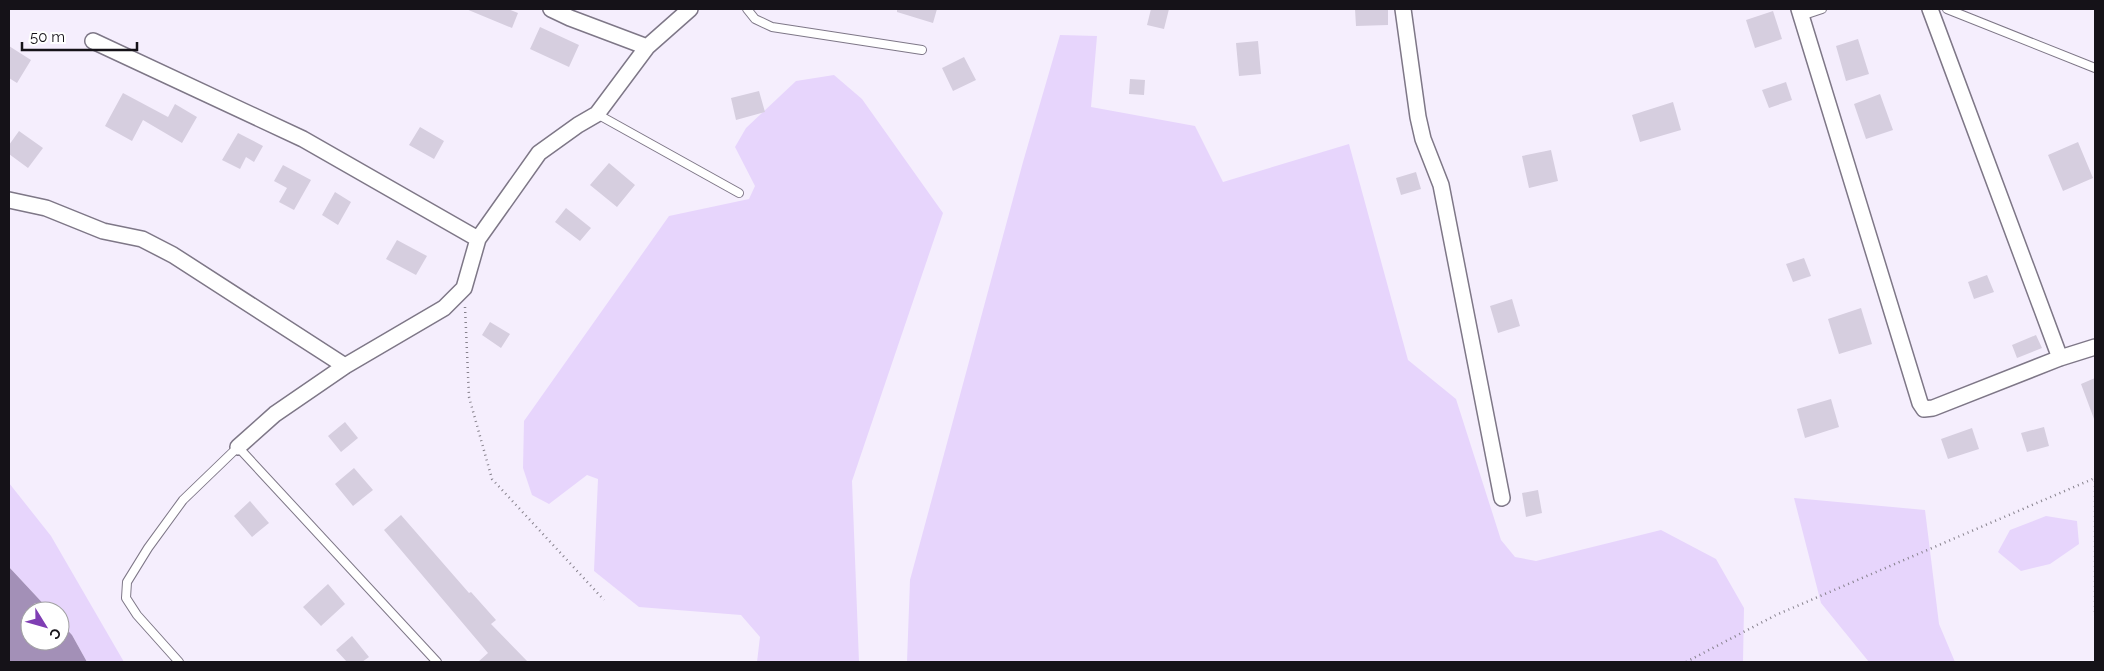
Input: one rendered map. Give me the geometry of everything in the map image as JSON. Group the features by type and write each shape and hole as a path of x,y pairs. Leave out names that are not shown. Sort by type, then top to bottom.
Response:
{"street":[{"path":"551,9 647,47"},
{"path":"238,447 275,414 345,366 444,308 464,288 478,239 539,153 597,114 647,47 690,9"},
{"path":"1403,9 1418,118 1423,139 1441,185 1502,498"},
{"path":"1930,9 2060,358"},
{"path":"1800,12 1917,393 1924,409 1933,408 2060,358 2095,347"},
{"path":"93,41 303,140 478,239"},
{"path":"9,200 46,208 103,231 142,239 173,255 345,366"}],"lane":[{"path":"747,9 755,19 772,27 922,50"},
{"path":"1800,12 1822,9"},
{"path":"1947,9 2095,68"},
{"path":"597,114 739,192"},
{"path":"179,662 137,616 126,598 127,582 148,548 183,500 238,447 437,662"}],"path":[{"path":"464,288 469,398 492,479 604,600"},
{"path":"1686,662 1776,616 2095,478 2095,612"}],"shaded area":[{"path":"1060,35 1097,36 1091,107 1195,126 1223,182 1349,144 1408,360 1456,399 1501,540 1515,557 1536,561 1661,530 1716,559 1744,608 1743,662 907,662 910,580 1023,162"},
{"path":"834,75 862,99 943,213 852,481 859,662 757,662 760,637 741,615 639,607 594,571 598,479 587,475 549,504 532,495 523,468 524,421 669,216 749,199 755,186 735,147 746,128 796,81"},
{"path":"9,483 51,536 124,662 87,662 70,633 70,601 41,601 9,567"},
{"path":"1794,498 1925,510 1939,624 1955,662 1869,662 1821,603"},
{"path":"2046,516 2077,521 2079,544 2050,564 2021,571 1998,552 2010,530"},
{"path":"9,567 41,601 20,601 20,651 70,651 70,633 87,662 9,662"}],"building":[{"path":"466,9 508,9 518,13 512,28"},
{"path":"897,9 937,9 933,23 897,12"},
{"path":"1151,9 1169,9 1164,29 1147,25"},
{"path":"1355,9 1388,9 1388,25 1356,26"},
{"path":"1773,11 1782,39 1755,48 1746,20"},
{"path":"540,27 579,45 569,67 530,49"},
{"path":"1858,39 1869,74 1846,81 1836,46"},
{"path":"1258,41 1261,74 1239,76 1236,43"},
{"path":"9,46 31,60 17,83 9,78"},
{"path":"964,57 976,80 953,91 942,68"},
{"path":"1130,79 1145,80 1144,95 1129,94"},
{"path":"1786,82 1792,100 1769,108 1762,90"},
{"path":"759,91 765,112 736,120 731,98"},
{"path":"123,93 168,117 175,104 197,117 182,143 143,120 132,141 105,126"},
{"path":"1880,94 1893,130 1866,139 1854,104"},
{"path":"1673,102 1681,130 1640,142 1632,115"},
{"path":"420,127 444,141 434,159 409,145"},
{"path":"19,131 43,148 28,168 9,154 9,145"},
{"path":"238,133 263,146 254,162 246,157 240,169 222,160"},
{"path":"2078,142 2093,178 2063,191 2048,155"},
{"path":"1551,150 1558,181 1529,188 1522,156"},
{"path":"609,163 635,185 617,207 590,185"},
{"path":"283,165 311,180 294,210 279,202 287,188 274,181"},
{"path":"1416,172 1421,189 1401,195 1396,178"},
{"path":"335,192 351,202 338,225 322,215"},
{"path":"566,208 591,228 580,241 555,222"},
{"path":"397,240 427,256 416,275 386,259"},
{"path":"1804,258 1811,276 1793,282 1786,264"},
{"path":"1987,275 1994,292 1974,299 1968,282"},
{"path":"1512,299 1520,326 1498,333 1490,306"},
{"path":"1861,308 1872,344 1839,354 1828,319"},
{"path":"490,322 510,334 501,348 482,335"},
{"path":"2036,335 2042,348 2017,358 2012,345"},
{"path":"2095,378 2095,419 2094,419 2081,384"},
{"path":"1831,399 1839,427 1805,438 1797,409"},
{"path":"345,422 358,438 341,452 328,436"},
{"path":"2044,427 2049,446 2027,452 2021,433"},
{"path":"1972,428 1979,449 1948,459 1941,439"},
{"path":"354,468 373,490 353,506 335,484"},
{"path":"1538,490 1542,513 1526,517 1522,493"},
{"path":"250,501 269,523 252,537 234,516"},
{"path":"401,515 469,593 471,592 496,620 491,624 528,662 478,662 488,653 384,530"},
{"path":"328,584 345,604 321,626 303,607"},
{"path":"352,636 369,657 362,662 347,662 336,650"}]}
